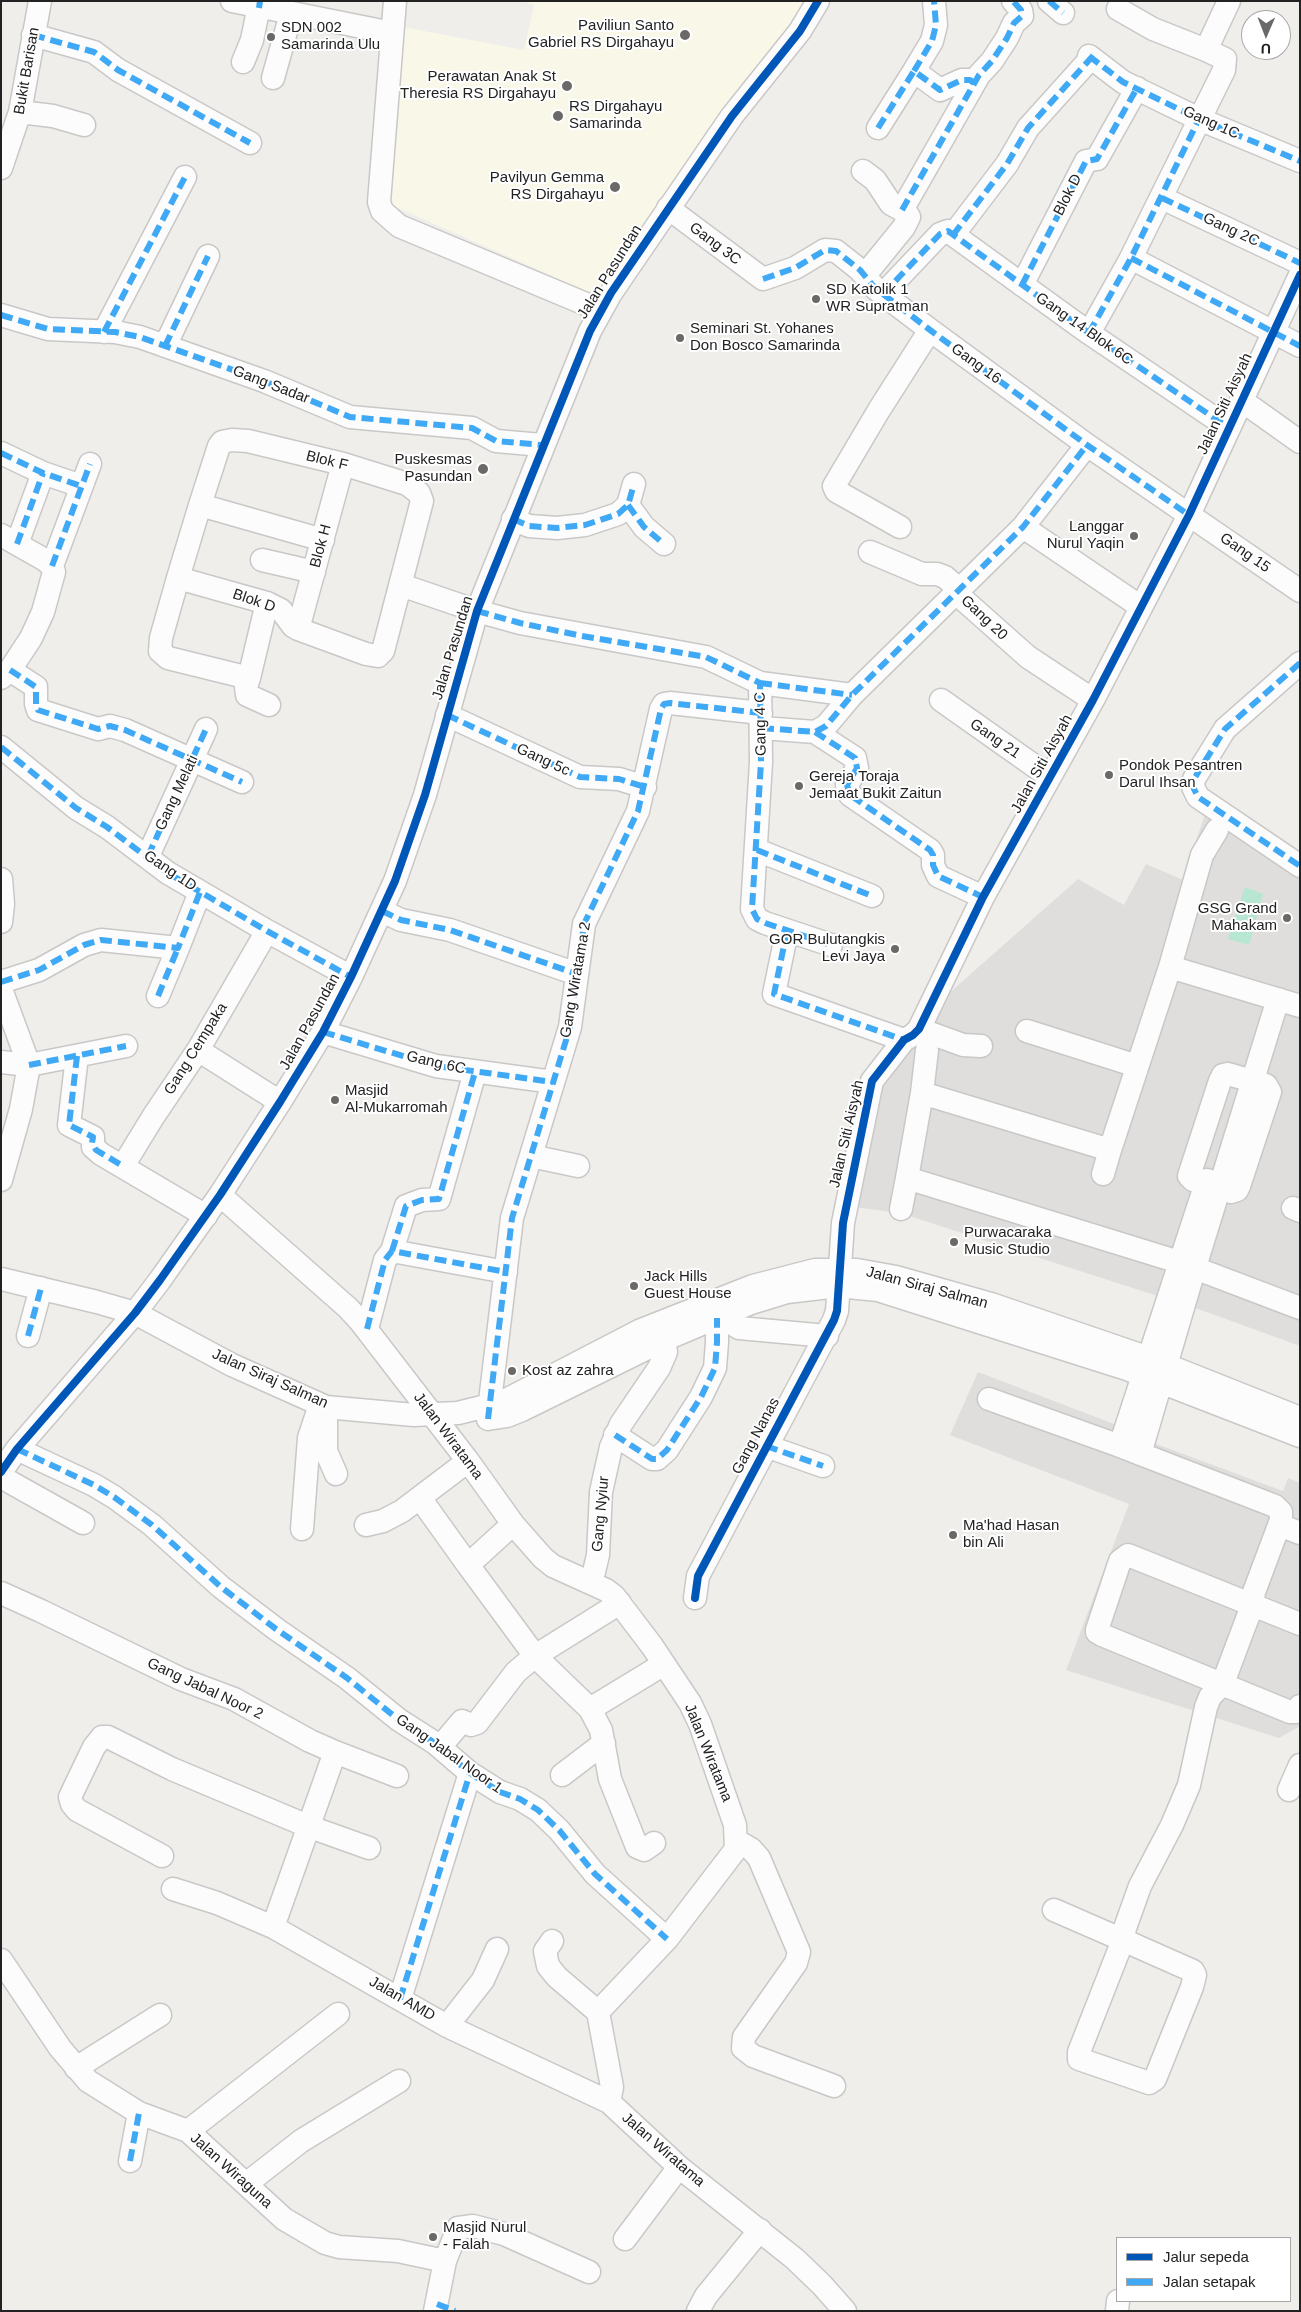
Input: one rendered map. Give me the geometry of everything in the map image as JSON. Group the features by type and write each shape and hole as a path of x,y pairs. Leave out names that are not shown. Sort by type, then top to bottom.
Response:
{"street":[{"name":"Bukit Barisan","path":"1,168 20,112 40,1"},
{"path":"232,1 260,4 291,14 392,33"},
{"path":"395,1 379,202 382,211 399,226 600,310"},
{"name":"Jalan Pasundan","path":"6,1462 134,1313 206,1216 323,1032 382,912 419,811 477,611 542,445 600,310 732,116 800,30 818,1"},
{"path":"878,128 899,99 932,41 936,25 934,1"},
{"path":"902,210 974,83 1007,38 1014,23 1022,16 1021,10 1013,1"},
{"path":"1206,50 1229,1"},
{"path":"243,62 252,40 260,4"},
{"path":"1089,333 1162,198 1226,66 1225,60 1206,50 1152,29 1118,10"},
{"path":"273,78 291,14"},
{"path":"33,36 94,52 118,70 250,143"},
{"name":"Gang 1C","path":"947,235 1007,164 1028,128 1090,57 1130,85 1199,119 1300,161"},
{"path":"914,71 940,90 962,80 970,80 974,83"},
{"name":"Blok D","path":"1022,285 1084,163 1088,160 1098,159 1130,85"},
{"path":"20,112 60,117 84,125"},
{"path":"862,171 875,180 891,204 909,216 904,227 865,275"},
{"path":"104,332 185,177"},
{"name":"Gang 2C","path":"1162,198 1300,263"},
{"name":"Gang 3C","path":"668,208 763,280"},
{"path":"883,294 947,235"},
{"name":"Gang 14 Blok 6C","path":"947,235 1229,428"},
{"name":"Gang 16","path":"763,280 795,268 825,250 836,250 865,275 883,294 930,330 1087,445 1189,514"},
{"path":"165,346 208,256"},
{"path":"1131,258 1300,346"},
{"name":"Jalan Siti Aisyah","path":"838,1277 847,1196 872,1081 911,1034 983,897 1093,700 1189,514 1300,275"},
{"name":"Gang Sadar","path":"1,315 48,329 130,335 264,381 350,417 472,428 496,441 542,445"},
{"path":"900,527 836,491 834,486 879,410 930,330"},
{"path":"1241,400 1300,442"},
{"name":"Blok F","path":"200,505 222,442 248,441 343,464 407,484 419,493 422,501 401,585"},
{"path":"815,732 826,726 852,695 957,594 1023,527 1087,445"},
{"path":"1,453 43,472 81,486"},
{"path":"90,464 52,566 53,578 37,626 5,674 36,688 38,710 98,729 108,726 125,730 242,782"},
{"name":"Blok H","path":"298,629 343,464"},
{"path":"43,472 9,539 52,566"},
{"path":"514,519 529,526 557,528 585,526 618,514 631,494 644,526 664,544"},
{"path":"249,678 162,655 160,647 161,638 200,505 323,540"},
{"name":"Gang 15","path":"1189,514 1300,591"},
{"path":"1023,527 1141,608"},
{"name":"Gang 20","path":"870,552 922,574 940,574 952,583 957,594 1028,657 1093,700"},
{"path":"262,560 314,572"},
{"name":"Blok D","path":"178,578 267,603 281,610 293,626 298,629 366,654 378,656 383,651 401,585"},
{"name":"Gang 4 C","path":"401,585 477,611 526,625 706,657 760,683 762,721 753,914 757,919 766,924 831,945"},
{"path":"267,603 246,687 248,695 269,705"},
{"path":"1300,663 1225,730 1194,780 1193,787 1198,797 1300,866"},
{"path":"760,683 852,695"},
{"name":"Gang 21","path":"941,700 1050,777"},
{"name":"Gang Wiratama 2","path":"489,1412 512,1218 572,1019 586,917 638,811 658,719 664,704 670,703 762,721"},
{"name":"Gang 5c","path":"447,715 580,777 619,779 644,787"},
{"path":"762,721 815,732 855,758 857,768 847,785 850,795 930,850 938,876 983,897"},
{"name":"Gang Melati","path":"148,856 206,729"},
{"name":"Gang 1D","path":"1,747 76,808 148,856 168,873 267,932 351,977"},
{"path":"1103,1174 1170,966 1202,855 1217,830"},
{"path":"757,850 872,896"},
{"path":"1,879 4,904 1,922"},
{"path":"158,996 200,892"},
{"path":"382,912 408,922 450,930 577,974"},
{"path":"787,931 774,994 911,1034 963,1045 981,1046"},
{"name":"Gang Cempaka","path":"124,1166 153,1117 198,1050 267,932"},
{"path":"1,982 39,970 84,945 101,940 178,948"},
{"path":"1170,966 1300,1006"},
{"path":"1,989 29,1065 26,1089 5,1153 1,1180"},
{"path":"1140,1454 1155,1370 1272,997"},
{"path":"1027,1031 1137,1066"},
{"name":"Gang 6C","path":"323,1032 436,1066 553,1082"},
{"path":"1,1062 29,1065 126,1046"},
{"path":"198,1050 280,1102"},
{"path":"901,1209 922,1093 927,1050"},
{"path":"78,1056 69,1125 93,1137 92,1144 96,1150 206,1216"},
{"path":"366,1329 385,1260 392,1251 406,1206 422,1200 434,1201 439,1199 475,1072"},
{"path":"1226,1074 1247,1079 1266,1085 1270,1092 1239,1186 1234,1192 1191,1179 1190,1170 1220,1082 1226,1074"},
{"path":"922,1093 1110,1150"},
{"path":"531,1156 578,1166"},
{"path":"908,1178 1187,1265 1300,1308"},
{"name":"Jalan Wiratama","path":"220,1195 348,1308 366,1329 428,1417 468,1461 513,1524 553,1566 606,1590 620,1603 664,1664 670,1689 700,1724 714,1768 731,1810 737,1841"},
{"path":"392,1251 506,1272"},
{"name":"Jalan Siraj Salman","path":"1,1279 134,1313 238,1368 323,1406 428,1417 489,1412 507,1416 522,1410 730,1294 801,1272 838,1277 1155,1370 1300,1418"},
{"name":"Jalan Siraj Salman","path":"660,1332 721,1316 766,1298 838,1277"},
{"name":"Gang Nanas","path":"695,1598 698,1576 766,1446 827,1336 837,1311 838,1277"},
{"path":"28,1336 41,1288"},
{"path":"616,1435 652,1459 657,1459 666,1450 701,1397 715,1368 721,1316 739,1328 827,1336"},
{"name":"Gang Nyiur","path":"588,1582 597,1561 601,1492 616,1435 663,1360 666,1352 660,1332"},
{"path":"1120,1446 1155,1370"},
{"name":"Jalan Siraj Salman","path":"1155,1370 1300,1436"},
{"path":"989,1399 1120,1446 1275,1506 1281,1512 1279,1525 1254,1592 1252,1606 1223,1683 1210,1697 1206,1707 1189,1785 1172,1825 1140,1886 1123,1940 1078,2056 1081,2061 1149,2083 1155,2078 1192,1987 1195,1975 1193,1971 1123,1940 1054,1910"},
{"path":"323,1406 326,1451 336,1474"},
{"path":"302,1529 309,1438 323,1406"},
{"path":"766,1446 823,1466"},
{"path":"366,1525 390,1518 420,1498 468,1461"},
{"path":"6,1462 83,1523"},
{"name":"Gang Jabal Noor 1","path":"6,1462 94,1485 114,1497 152,1525 241,1602 353,1682 399,1720 440,1747 470,1773 500,1792 531,1806 550,1821 580,1852 595,1874 666,1938"},
{"path":"420,1498 535,1656 590,1709 601,1730 610,1779 637,1847 644,1850 654,1843"},
{"path":"468,1565 513,1524"},
{"path":"1279,1525 1300,1533"},
{"path":"1300,1624 1128,1555 1120,1561 1098,1622 1097,1632 1293,1713 1300,1706"},
{"name":"Gang Jabal Noor 2","path":"1,1593 50,1615 181,1680 234,1699 310,1741 397,1776"},
{"path":"440,1747 462,1721 470,1725 477,1723 516,1672 535,1656 620,1603"},
{"path":"590,1709 664,1664"},
{"path":"162,1856 77,1810 72,1804 70,1797 94,1747 102,1737 108,1737 172,1769 310,1828 369,1848"},
{"path":"562,1775 604,1743"},
{"path":"273,1927 310,1828 335,1752"},
{"path":"1289,1790 1300,1765"},
{"path":"400,1999 470,1773"},
{"path":"552,1941 545,1951 548,1966 557,1977 598,2012 666,1938 732,1856 737,1841 747,1846 759,1858 799,1952 796,1963 744,2037 743,2048 753,2056 834,2086"},
{"name":"Jalan AMD","path":"173,1889 196,1896 273,1927 447,2026 609,2102"},
{"path":"447,2026 483,1980 497,1949"},
{"name":"Jalan Wiraguna","path":"1,1960 9,1988 88,2081 139,2113 188,2131 284,2219 325,2243 339,2247 398,2251 445,2261"},
{"name":"Jalan Wiratama","path":"598,2012 612,2087 609,2102 679,2167 802,2265 844,2310"},
{"path":"188,2131 338,2014"},
{"path":"76,2068 160,2015"},
{"path":"246,2184 301,2141 399,2081"},
{"path":"130,2161 139,2113"},
{"path":"625,2239 679,2167"},
{"path":"442,2309 445,2261 458,2228 474,2226 504,2234 589,2272"},
{"path":"698,2311 706,2296 760,2230"}],"shaded area":[{"name":"RS Dirgahayu Samarinda","path":"522,1 806,1 598,296 391,205 383,182 403,27 524,50 534,5"},
{"path":"1207,808 1300,867 1300,1346 1201,1310 900,1213 854,1207 879,1082 938,1003 1078,879 1124,905 1146,864 1183,880"},
{"path":"978,1372 1114,1424 1159,1445 1283,1491 1288,1478 1300,1483 1300,1726 1279,1738 1066,1670 1129,1504 950,1435"}],"green space":[{"path":"1245,887 1263,894 1249,945 1228,939"}],"marked path":[{"path":"259,8 260,1"},
{"path":"914,71 932,41 936,25 934,1"},
{"path":"902,210 979,75 992,61 1014,23 1022,16 1021,10 1013,1"},
{"path":"1049,1 1063,13"},
{"path":"33,35 94,52 118,70 250,143"},
{"path":"1089,56 1123,82 1199,119 1300,161"},
{"path":"953,235 1007,164 1028,128 1091,58"},
{"path":"878,128 914,71 940,90 962,80 970,80 974,83"},
{"path":"1022,285 1086,161 1097,159 1137,88"},
{"path":"1089,333 1131,258 1199,119"},
{"path":"104,332 185,177"},
{"path":"1162,198 1300,263"},
{"path":"883,294 940,234 948,231 1089,333 1229,428"},
{"path":"763,279 795,268 825,250 836,251 860,270 875,288 930,330 1087,445 1189,515"},
{"path":"165,346 208,256"},
{"path":"1131,258 1300,346"},
{"path":"1,315 48,329 115,332 140,337 264,381 350,417 472,428 496,441 542,445"},
{"path":"762,728 815,732 826,726 852,695 1023,527 1087,445"},
{"path":"1,453 43,473 81,486"},
{"path":"52,566 90,464"},
{"path":"17,544 43,473"},
{"path":"513,519 529,526 557,528 585,525 618,514 628,505 634,484"},
{"path":"628,505 644,527 664,544"},
{"path":"477,611 520,623 582,636 706,657 760,683 761,762 752,909 757,919 765,923 831,945"},
{"path":"1300,663 1225,729 1194,779 1193,787 1198,797 1300,866"},
{"path":"10,670 36,687 38,710 98,729 110,726 125,730 242,782"},
{"path":"760,683 852,695"},
{"path":"488,1419 512,1218 570,1027 584,924 638,811 661,709 664,704 670,703 761,713"},
{"path":"447,715 580,777 619,779 645,787"},
{"path":"148,856 206,729"},
{"path":"815,732 855,758 857,768 847,785 850,795 930,850 933,855 933,865 938,876 983,897"},
{"path":"1,747 76,808 107,827 168,873 267,931 351,977"},
{"path":"757,850 872,896"},
{"path":"1,982 39,970 84,945 101,940 178,948 200,892"},
{"path":"382,911 401,920 450,930 577,974"},
{"path":"787,931 774,994 904,1040"},
{"path":"158,996 178,948"},
{"path":"323,1032 436,1066 553,1082"},
{"path":"29,1065 126,1046"},
{"path":"77,1056 69,1125 93,1137 92,1143 96,1150 123,1166"},
{"path":"392,1251 406,1206 422,1200 439,1199 475,1072"},
{"path":"367,1329 385,1260 392,1251 506,1272"},
{"path":"28,1336 41,1288"},
{"path":"615,1435 652,1459 657,1459 667,1450 701,1397 715,1368 717,1318"},
{"path":"766,1446 823,1466"},
{"path":"17,1449 94,1485 114,1497 152,1525 221,1587 276,1629 347,1678 399,1720 435,1743 470,1773 500,1792 520,1799 538,1810 559,1830 595,1874 667,1939"},
{"path":"400,1999 470,1773"},
{"path":"130,2161 139,2113"},
{"path":"437,2304 455,2311"}],"cycle path":[{"path":"1,1472 17,1449 135,1313 160,1280 220,1195 323,1032 351,977 395,881 425,795 477,611 590,331 611,293 732,116 800,31 818,1"},
{"path":"695,1598 698,1576 834,1320 837,1311 843,1223 872,1081 904,1040 919,1029 983,897 1093,700 1189,515 1300,275"}],"place":[{"name":"Paviliun Santo Gabriel RS Dirgahayu","path":"685,35"},
{"name":"SDN 002 Samarinda Ulu","path":"271,37"},
{"name":"Perawatan Anak St Theresia RS Dirgahayu","path":"567,86"},
{"name":"RS Dirgahayu Samarinda","path":"558,116"},
{"name":"Pavilyun Gemma RS Dirgahayu","path":"615,187"},
{"name":"SD Katolik 1 WR Supratman","path":"816,299"},
{"name":"Seminari St. Yohanes Don Bosco Samarinda","path":"680,338"},
{"name":"Puskesmas Pasundan","path":"483,469"},
{"name":"Langgar Nurul Yaqin","path":"1134,536"},
{"name":"Pondok Pesantren Darul Ihsan","path":"1109,775"},
{"name":"Gereja Toraja Jemaat Bukit Zaitun","path":"799,786"},
{"name":"GSG Grand Mahakam","path":"1287,918"},
{"name":"GOR Bulutangkis Levi Jaya","path":"895,949"},
{"name":"Masjid Al-Mukarromah","path":"335,1100"},
{"name":"Purwacaraka Music Studio","path":"954,1242"},
{"name":"Jack Hills Guest House","path":"634,1286"},
{"name":"Kost az zahra","path":"512,1371"},
{"name":"Ma'had Hasan bin Ali","path":"953,1535"},
{"name":"Masjid Nurul - Falah","path":"433,2237"}]}
